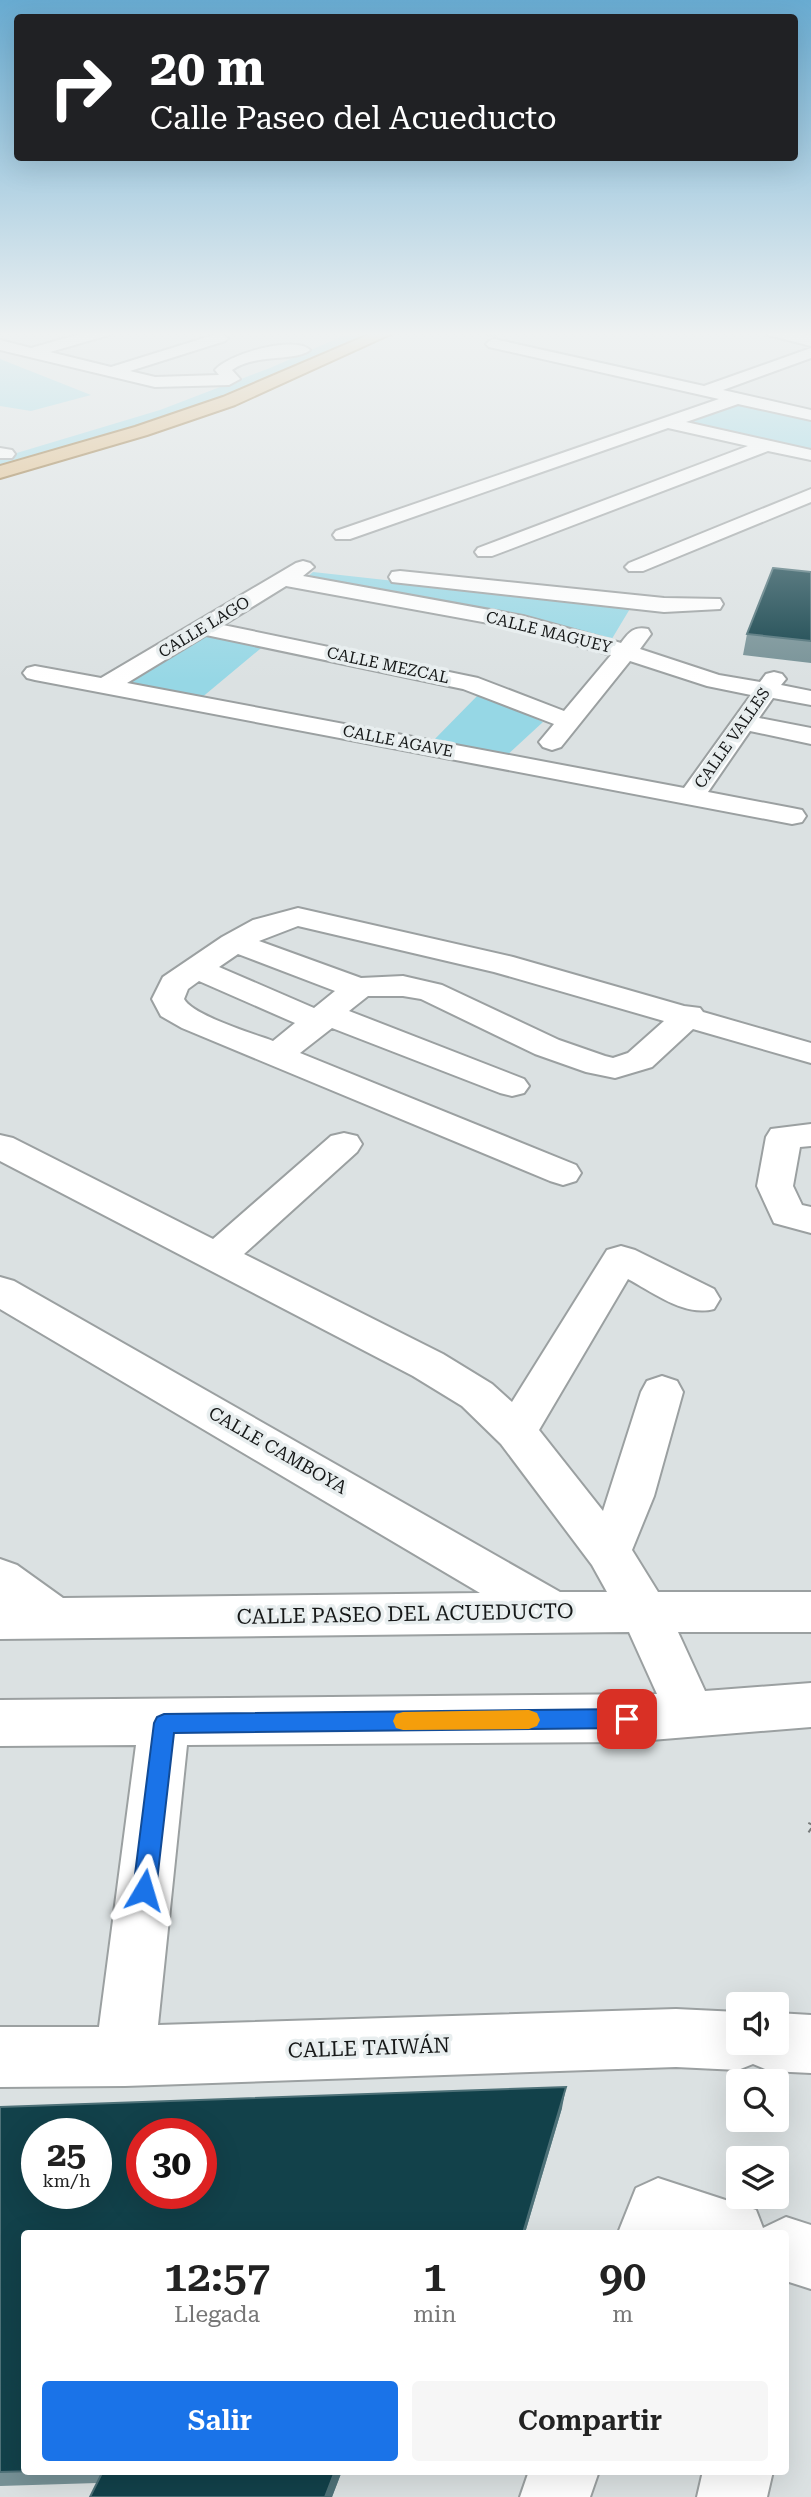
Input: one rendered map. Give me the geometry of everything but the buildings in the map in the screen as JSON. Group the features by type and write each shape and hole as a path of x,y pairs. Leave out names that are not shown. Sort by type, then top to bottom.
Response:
{"main road":[{"path":"2,454 21,449"},
{"path":"0,472 84,449"}],"street":[{"path":"343,535 594,449"},
{"path":"485,552 758,449"},
{"path":"783,449 811,455"},
{"path":"635,567 811,495"},
{"name":"CALLE LAGO","path":"105,686 202,627 280,571 303,567"},
{"name":"CALLE MAGUEY","path":"303,567 664,605 712,604"},
{"name":"CALLE MAGUEY","path":"280,571 630,646 715,681 769,685 811,684"},
{"path":"531,767 664,605"},
{"name":"CALLE MEZCAL","path":"202,627 470,683 569,721"},
{"name":"CALLE AGAVE","path":"35,673 792,816"},
{"name":"CALLE MAGUEY","path":"769,685 811,698"},
{"name":"CALLE VALLES","path":"691,797 769,685"},
{"path":"744,722 811,736"},
{"path":"563,1173 194,1021 172,1009 168,999 174,984 260,926 298,917 502,964 811,1053"},
{"path":"237,943 358,988 403,986 430,992 547,1047 598,1065 615,1068 640,1060 689,1016"},
{"path":"197,969 512,1086"},
{"path":"277,1055 358,988"},
{"path":"464,1132 512,1086 547,1047"},
{"path":"811,1135 784,1137 775,1186 787,1214 811,1220"},
{"path":"217,1256 344,1144"},
{"path":"0,1146 428,1365 477,1395 516,1432 608,1552 645,1613 690,1713"},
{"path":"516,1432 621,1259 701,1299"},
{"name":"CALLE CAMBOYA","path":"0,1291 554,1612"},
{"path":"608,1552 632,1496 662,1392"},
{"path":"0,1579 54,1618"},
{"name":"CALLE PASEO DEL ACUEDUCTO","path":"0,1619 554,1612 811,1612"},
{"path":"0,1723 627,1719 811,1705"},
{"path":"125,2056 164,1723"},
{"name":"CALLE TAIWÁN","path":"0,2057 125,2056 676,2038 726,2040"},
{"path":"789,2043 811,2044"},
{"path":"651,2230 658,2210 723,2230"},
{"path":"789,2250 811,2257"},
{"path":"555,2497 563,2475"},
{"path":"732,2497 737,2475"}],"path":[{"path":"811,1823 808,1829 811,1831"}],"shaded area":[{"path":"32,449 59,449 0,466 0,458"},
{"path":"792,449 811,449 811,453"},
{"path":"313,572 631,607 610,642 503,612 306,578"},
{"path":"211,634 266,644 200,699 133,684 133,679 201,635"},
{"path":"481,692 543,722 504,758 428,746"}],"slow traffic":[{"path":"403,1721 529,1720"}],"route":[{"path":"144,1890 164,1723 627,1719"}]}
